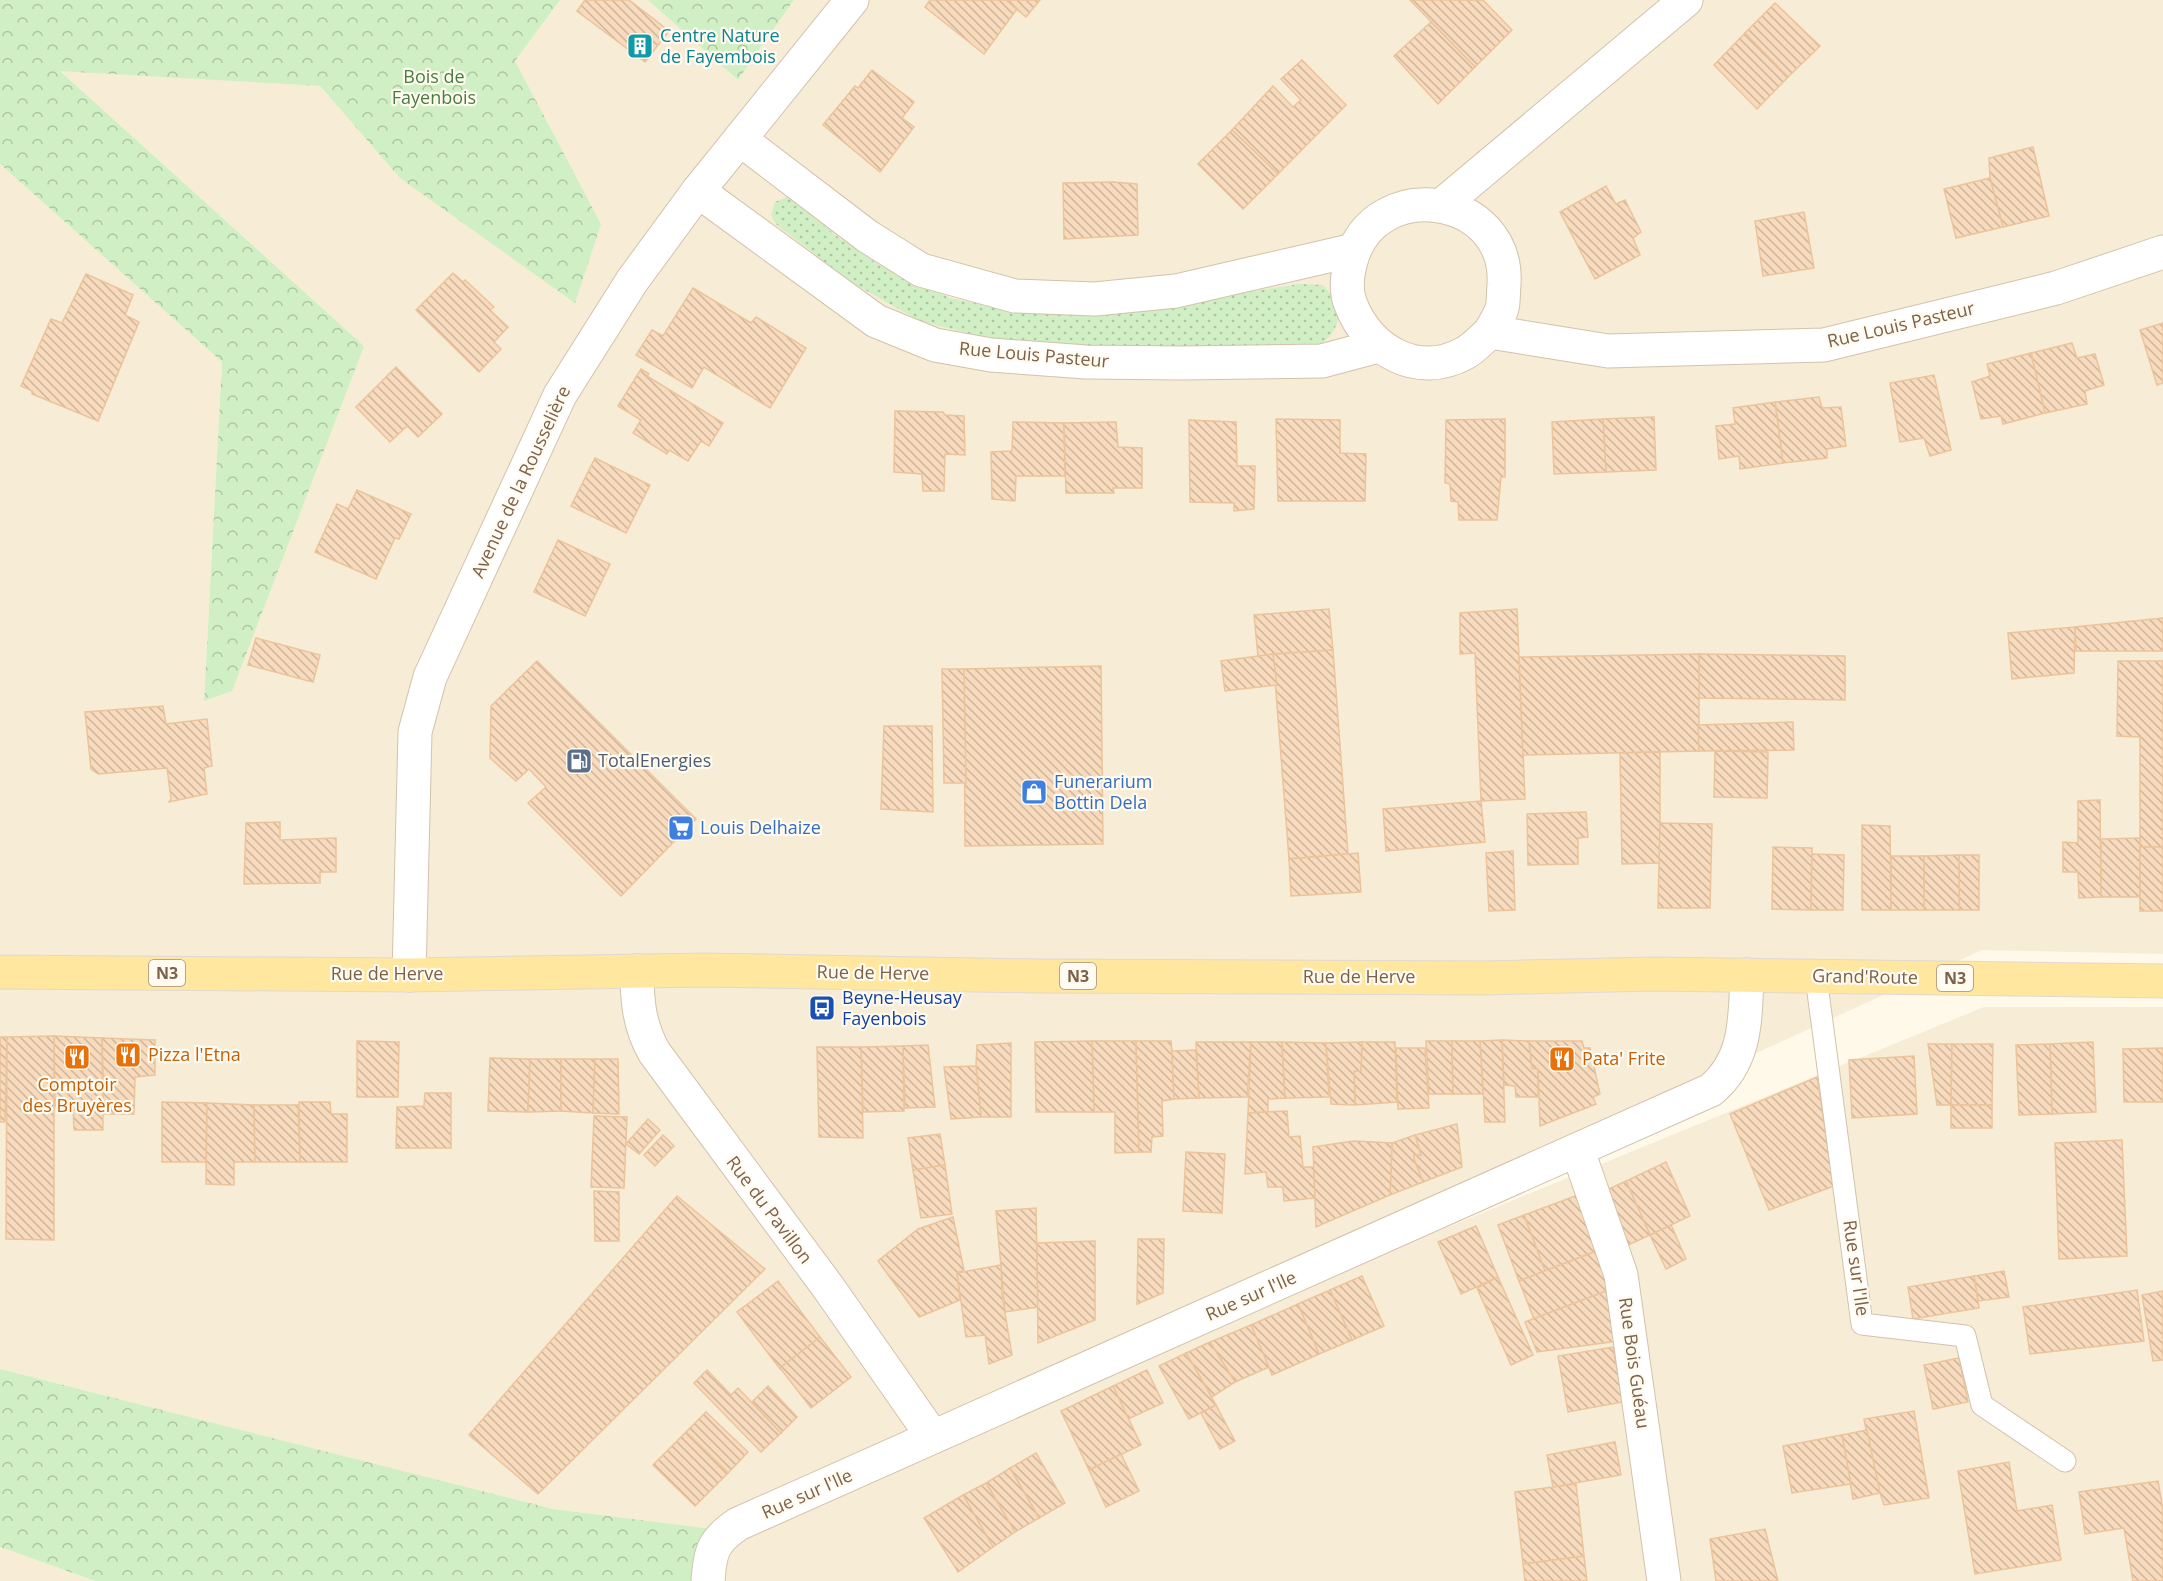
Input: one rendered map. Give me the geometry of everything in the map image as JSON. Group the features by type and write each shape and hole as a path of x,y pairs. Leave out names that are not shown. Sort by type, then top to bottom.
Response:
{"main road":[{"name":"Rue de Herve","path":"0,972 409,975 638,971 1484,978 1654,974 1747,975"},
{"name":"Grand'Route","path":"1747,975 2163,981"}],"street":[{"name":"Avenue de la Rousselière","path":"409,975 415,732 430,677 560,395 632,281 698,191 852,0"},
{"path":"1442,204 1686,0"},
{"path":"741,140 867,236 921,270 1015,296 1095,299 1176,291 1354,250"},
{"name":"Rue Louis Pasteur","path":"698,191 876,321 935,345 1003,356 1086,362 1181,363 1322,361 1378,346"},
{"path":"1414,204 1442,204 1457,209 1480,224 1495,241 1505,267 1503,307 1490,332 1465,352 1439,362 1403,359 1378,346 1359,325 1348,300 1347,277 1354,250 1367,230 1388,213 1414,204"},
{"name":"Rue Louis Pasteur","path":"1490,332 1608,351 1824,345 2056,288 2163,252"},
{"name":"Rue du Pavillon","path":"638,971 637,1003 640,1023 654,1052 828,1287 933,1437"},
{"name":"Rue sur l'Ile","path":"708,1581 710,1558 719,1538 738,1524 1695,1099 1727,1077 1737,1056 1743,1034 1747,975"},
{"name":"Rue Bois Guéau","path":"1578,1151 1621,1275 1664,1581"}],"lane":[{"name":"Rue sur l'Ile","path":"1816,977 1862,1324 1965,1336 1982,1405 2065,1461"}],"shaded area":[{"path":"560,0 648,0 738,80 794,0 2163,0 2163,954 1982,950 734,1520 1984,1007 2163,1007 2163,1581 707,1581 713,1529 553,1509 0,1369 0,164 222,362 204,700 364,346 59,70 320,86 400,178 601,224 515,61"},
{"path":"0,1547 95,1581 0,1581"}],"green space":[{"name":"Bois de Fayenbois","path":"0,0 560,0 515,61 601,224 575,303 400,178 320,86 60,71 364,346 232,691 204,701 222,362 0,164"},
{"path":"648,0 794,0 738,80"},
{"path":"787,197 796,200 835,235 879,265 950,298 1005,309 1119,312 1299,284 1323,285 1330,293 1337,308 1337,322 1322,344 1069,348 991,339 920,321 849,281 776,224 771,215 775,202"},
{"path":"0,1369 553,1509 713,1529 707,1581 95,1581 0,1547"}],"building":[{"name":"Centre Nature de Fayembois","path":"585,0 629,0 669,31 645,62 577,11"},
{"path":"930,0 1006,0 1017,9 984,54 925,7"},
{"path":"1006,0 1040,0 1026,17"},
{"path":"1410,0 1483,0 1512,30 1475,67"},
{"path":"1775,3 1820,46 1788,77 1745,33"},
{"path":"1431,22 1475,67 1438,104 1394,56"},
{"path":"1745,33 1788,77 1757,109 1714,65"},
{"path":"1302,60 1346,105 1278,174 1232,130 1273,86 1293,107 1301,100 1281,79"},
{"path":"872,70 914,102 902,118 914,127 880,172 823,125 855,86 858,88"},
{"path":"1232,130 1278,174 1243,209 1198,164"},
{"path":"2033,147 2049,216 2003,227 1990,178 1989,158"},
{"path":"1990,178 2003,227 1956,238 1944,189"},
{"path":"1063,183 1137,184 1138,235 1064,239"},
{"path":"1606,186 1616,204 1625,200 1641,232 1633,238 1640,255 1595,279 1560,212"},
{"path":"1804,212 1814,268 1763,276 1755,221"},
{"path":"453,273 463,282 465,280 494,307 490,310 508,327 494,342 501,349 479,372 416,310"},
{"path":"86,274 133,295 125,315 139,322 98,421 32,394 32,391 21,386 51,319 62,323"},
{"path":"693,288 751,323 756,317 806,348 770,408 704,367 692,388 636,355 652,330 663,336"},
{"path":"2163,323 2163,383 2157,385 2140,330"},
{"path":"2072,343 2077,358 2095,354 2104,385 2085,391 2087,404 2045,413 2031,353"},
{"path":"2031,353 2045,413 2003,424 2001,416 1981,419 1972,382 1990,376 1987,364"},
{"path":"396,367 442,414 418,437 407,426 390,442 356,407"},
{"path":"641,369 649,374 647,376 723,423 709,446 701,441 688,461 669,450 667,454 633,433 641,420 618,406"},
{"path":"1934,375 1951,450 1930,456 1924,438 1900,442 1890,383"},
{"path":"1819,397 1822,408 1841,407 1846,446 1827,449 1827,458 1783,463 1775,402"},
{"path":"1775,402 1783,463 1740,469 1739,456 1719,459 1716,426 1735,424 1733,408"},
{"path":"895,411 943,412 945,415 964,416 965,455 945,454 944,491 923,491 922,474 894,472"},
{"path":"1654,417 1656,470 1606,472 1603,419"},
{"path":"1276,419 1340,420 1340,453 1366,454 1365,501 1278,501"},
{"path":"1505,419 1505,477 1501,477 1497,520 1459,520 1458,502 1451,501 1450,484 1445,483 1446,420"},
{"path":"1603,419 1606,472 1554,474 1552,422"},
{"path":"1189,420 1236,422 1237,466 1255,466 1254,509 1234,511 1234,503 1190,502"},
{"path":"1013,422 1064,423 1065,476 1016,476 1015,501 992,499 991,452 1012,451"},
{"path":"1116,422 1118,447 1142,448 1142,488 1113,488 1114,493 1066,493 1064,423"},
{"path":"595,458 650,485 626,533 571,506"},
{"path":"357,490 411,514 399,539 395,538 376,579 315,552 337,504 348,509"},
{"path":"558,540 610,564 585,616 534,592"},
{"path":"1329,609 1333,650 1258,656 1254,615"},
{"path":"1517,609 1525,799 1481,801 1475,653 1460,654 1460,613"},
{"path":"2163,618 2163,651 2076,651 2075,627"},
{"path":"2075,627 2074,673 2012,679 2008,633"},
{"path":"256,638 320,655 313,682 248,665"},
{"path":"1333,650 1348,854 1289,859 1273,654"},
{"path":"1273,654 1277,685 1225,691 1221,661"},
{"path":"1699,654 1845,656 1845,700 1698,698"},
{"path":"1699,654 1699,751 1523,755 1519,657"},
{"path":"537,661 696,819 621,896 528,803 546,787 529,769 516,781 490,758 491,706"},
{"path":"2118,661 2163,661 2163,847 2140,847 2140,737 2117,736"},
{"path":"1101,666 1103,844 965,846 964,669"},
{"path":"942,669 964,669 966,783 944,783"},
{"path":"163,706 166,724 207,719 212,766 204,768 207,794 169,802 171,799 167,768 98,774 91,769 85,712"},
{"path":"1793,722 1794,750 1699,751 1698,725"},
{"path":"884,726 932,726 933,812 881,809"},
{"path":"1715,751 1768,752 1767,798 1714,797"},
{"path":"1660,752 1660,863 1622,864 1620,753"},
{"path":"2100,800 2101,897 2079,898 2078,872 2063,872 2063,842 2078,843 2078,801"},
{"path":"1481,801 1485,842 1386,851 1383,809"},
{"path":"1586,812 1588,837 1578,838 1578,864 1528,865 1527,814"},
{"path":"280,822 280,840 336,838 336,872 320,872 320,883 244,884 246,823"},
{"path":"1660,823 1712,824 1710,908 1658,908"},
{"path":"1862,825 1890,826 1891,910 1862,910"},
{"path":"2140,838 2140,897 2101,897 2101,839"},
{"path":"1773,847 1812,848 1811,910 1772,909"},
{"path":"2140,847 2163,847 2163,911 2140,911"},
{"path":"1513,851 1515,910 1489,911 1486,853"},
{"path":"1358,853 1361,892 1291,896 1289,859"},
{"path":"1812,854 1844,855 1843,910 1811,910"},
{"path":"1959,855 1979,855 1979,910 1959,910"},
{"path":"1959,855 1959,910 1924,910 1924,856"},
{"path":"1891,856 1924,856 1924,910 1891,910"},
{"path":"54,1036 102,1038 103,1130 74,1130 73,1107 55,1106"},
{"path":"54,1036 54,1240 6,1239 7,1037"},
{"path":"0,1037 7,1037 5,1122 0,1122"},
{"path":"102,1038 155,1040 155,1075 135,1077 134,1114 104,1114"},
{"path":"1502,1040 1529,1041 1532,1068 1538,1069 1538,1097 1516,1097 1515,1086 1504,1085"},
{"path":"1502,1040 1505,1122 1485,1122 1480,1041"},
{"path":"357,1041 399,1042 398,1097 357,1097"},
{"path":"1092,1041 1136,1041 1139,1152 1115,1153 1115,1112 1094,1112"},
{"path":"1092,1041 1094,1112 1036,1112 1035,1042"},
{"path":"1136,1041 1171,1041 1174,1099 1162,1101 1163,1136 1152,1137 1151,1152 1139,1152"},
{"path":"1426,1041 1452,1041 1453,1094 1429,1094"},
{"path":"1452,1041 1480,1041 1483,1094 1453,1094"},
{"path":"1529,1041 1582,1041 1584,1048 1590,1048 1600,1094 1593,1097 1596,1104 1540,1126 1538,1069 1532,1068"},
{"path":"1196,1042 1251,1042 1247,1097 1199,1098"},
{"path":"1251,1042 1282,1042 1285,1098 1268,1099 1268,1112 1248,1113"},
{"path":"1282,1042 1326,1043 1329,1097 1285,1098"},
{"path":"1362,1042 1395,1042 1397,1102 1355,1105 1354,1071 1361,1071"},
{"path":"1362,1042 1361,1071 1354,1071 1355,1105 1331,1104 1326,1043"},
{"path":"2093,1042 2096,1112 2052,1114 2050,1044"},
{"path":"1011,1043 1011,1117 981,1117 976,1066 977,1045"},
{"path":"1928,1044 1952,1044 1951,1105 1937,1105"},
{"path":"1952,1044 1993,1044 1992,1105 1951,1105"},
{"path":"2050,1044 2052,1114 2019,1115 2016,1045"},
{"path":"928,1045 935,1107 905,1108 903,1046"},
{"path":"903,1046 904,1111 863,1112 861,1047"},
{"path":"817,1047 861,1047 863,1138 819,1137"},
{"path":"1396,1048 1425,1048 1429,1108 1398,1109"},
{"path":"2163,1048 2163,1102 2124,1102 2123,1049"},
{"path":"1196,1050 1199,1098 1174,1099 1172,1051"},
{"path":"1914,1056 1917,1114 1852,1118 1849,1060"},
{"path":"490,1058 530,1059 528,1112 488,1111"},
{"path":"530,1059 561,1059 561,1111 528,1112"},
{"path":"561,1059 595,1059 593,1113 561,1111"},
{"path":"595,1059 618,1059 619,1114 593,1113"},
{"path":"976,1066 981,1117 951,1119 944,1067"},
{"path":"1817,1077 1834,1186 1769,1210 1730,1114"},
{"path":"425,1093 451,1093 451,1148 396,1148 397,1107 424,1106"},
{"path":"162,1102 207,1103 206,1162 162,1162"},
{"path":"299,1102 330,1102 331,1114 347,1114 347,1162 300,1162"},
{"path":"207,1103 254,1105 255,1162 234,1162 234,1185 206,1184"},
{"path":"254,1105 298,1105 300,1162 255,1162"},
{"path":"1951,1105 1992,1105 1992,1128 1951,1128"},
{"path":"1287,1111 1289,1137 1300,1136 1303,1167 1314,1167 1315,1198 1284,1201 1283,1187 1268,1187 1266,1172 1245,1174 1248,1113"},
{"path":"594,1116 627,1117 624,1188 591,1187"},
{"path":"648,1119 660,1130 639,1154 626,1144"},
{"path":"1457,1124 1462,1167 1423,1182 1414,1159 1414,1155 1421,1155 1415,1135"},
{"path":"940,1134 945,1165 913,1170 908,1138"},
{"path":"663,1135 674,1146 655,1166 644,1155"},
{"path":"1415,1135 1421,1155 1414,1155 1414,1159 1423,1182 1390,1195 1392,1143"},
{"path":"2122,1140 2127,1256 2059,1259 2055,1143"},
{"path":"1354,1141 1392,1143 1390,1195 1316,1227 1313,1147"},
{"path":"1186,1152 1225,1154 1222,1213 1183,1211"},
{"path":"1666,1162 1690,1216 1650,1235 1626,1181"},
{"path":"945,1165 952,1214 921,1218 913,1170"},
{"path":"1626,1181 1650,1235 1624,1247 1609,1189"},
{"path":"594,1191 619,1192 619,1241 595,1241"},
{"path":"1578,1195 1599,1250 1545,1271 1524,1215"},
{"path":"677,1196 765,1269 538,1494 469,1435"},
{"path":"1036,1208 1038,1307 1005,1312 996,1211"},
{"path":"1524,1215 1545,1271 1519,1281 1498,1225"},
{"path":"953,1217 964,1270 957,1273 960,1300 919,1317 878,1261 918,1229"},
{"path":"1671,1225 1686,1259 1666,1269 1650,1235"},
{"path":"1476,1226 1498,1277 1461,1294 1438,1242"},
{"path":"1138,1239 1164,1239 1163,1293 1137,1304"},
{"path":"1095,1241 1095,1320 1038,1343 1037,1243"},
{"path":"1599,1250 1614,1288 1534,1319 1519,1281"},
{"path":"1001,1265 1002,1295 1012,1355 989,1364 985,1335 966,1337 957,1273"},
{"path":"2004,1271 2009,1297 1978,1301 1974,1276"},
{"path":"1362,1276 1384,1326 1352,1340 1330,1290"},
{"path":"1974,1276 1979,1308 1913,1319 1908,1287"},
{"path":"1498,1277 1533,1355 1511,1365 1477,1288"},
{"path":"778,1281 820,1337 780,1369 737,1312"},
{"path":"1330,1290 1352,1340 1319,1354 1298,1304"},
{"path":"2137,1290 2144,1341 2030,1354 2023,1307"},
{"path":"1606,1291 1618,1341 1537,1352 1525,1322"},
{"path":"2163,1291 2163,1360 2153,1361 2142,1295"},
{"path":"1298,1304 1319,1354 1272,1375 1251,1325"},
{"path":"1251,1325 1269,1367 1235,1382 1210,1342"},
{"path":"820,1337 851,1377 811,1408 780,1368"},
{"path":"1210,1342 1235,1382 1212,1397 1186,1353"},
{"path":"1613,1347 1623,1402 1568,1412 1558,1356"},
{"path":"1186,1353 1216,1405 1189,1419 1159,1366"},
{"path":"1959,1358 1968,1402 1933,1409 1924,1365"},
{"path":"707,1370 731,1395 738,1388 781,1433 761,1452 694,1383"},
{"path":"1147,1370 1163,1403 1128,1419 1113,1386"},
{"path":"768,1386 797,1417 781,1433 752,1402"},
{"path":"1113,1386 1141,1445 1089,1470 1061,1411"},
{"path":"1216,1405 1235,1441 1220,1449 1201,1413"},
{"path":"1914,1411 1929,1498 1884,1505 1876,1481 1864,1419"},
{"path":"706,1412 748,1452 728,1473 686,1432"},
{"path":"1867,1430 1880,1493 1853,1499 1842,1435"},
{"path":"686,1432 728,1473 695,1506 653,1465"},
{"path":"1842,1435 1851,1484 1792,1493 1783,1446"},
{"path":"1615,1442 1621,1475 1553,1487 1547,1455"},
{"path":"1036,1453 1065,1503 1039,1518 1010,1468"},
{"path":"1121,1454 1139,1491 1106,1507 1089,1470"},
{"path":"2009,1462 2017,1511 2052,1505 2061,1560 1975,1574 1958,1471"},
{"path":"1010,1468 1039,1518 1015,1532 986,1483"},
{"path":"2158,1481 2163,1510 2163,1581 2133,1581 2124,1528 2085,1534 2079,1492"},
{"path":"986,1483 1015,1532 993,1547 963,1495"},
{"path":"1576,1484 1584,1556 1523,1564 1515,1492"},
{"path":"963,1495 993,1547 958,1572 924,1518"},
{"path":"1765,1529 1778,1581 1716,1581 1710,1539"},
{"path":"1584,1556 1587,1581 1525,1581 1523,1564"}],"place":[{"name":"Centre Nature de Fayembois","path":"640,46"},
{"name":"TotalEnergies","path":"579,761"},
{"name":"Funerarium Bottin Dela","path":"1034,792"},
{"name":"Louis Delhaize","path":"681,828"},
{"name":"Beyne-Heusay Fayenbois","path":"822,1008"},
{"name":"Pizza l'Etna","path":"128,1055"},
{"name":"Comptoir des Bruyères","path":"77,1057"},
{"name":"Pata' Frite","path":"1562,1059"}]}
